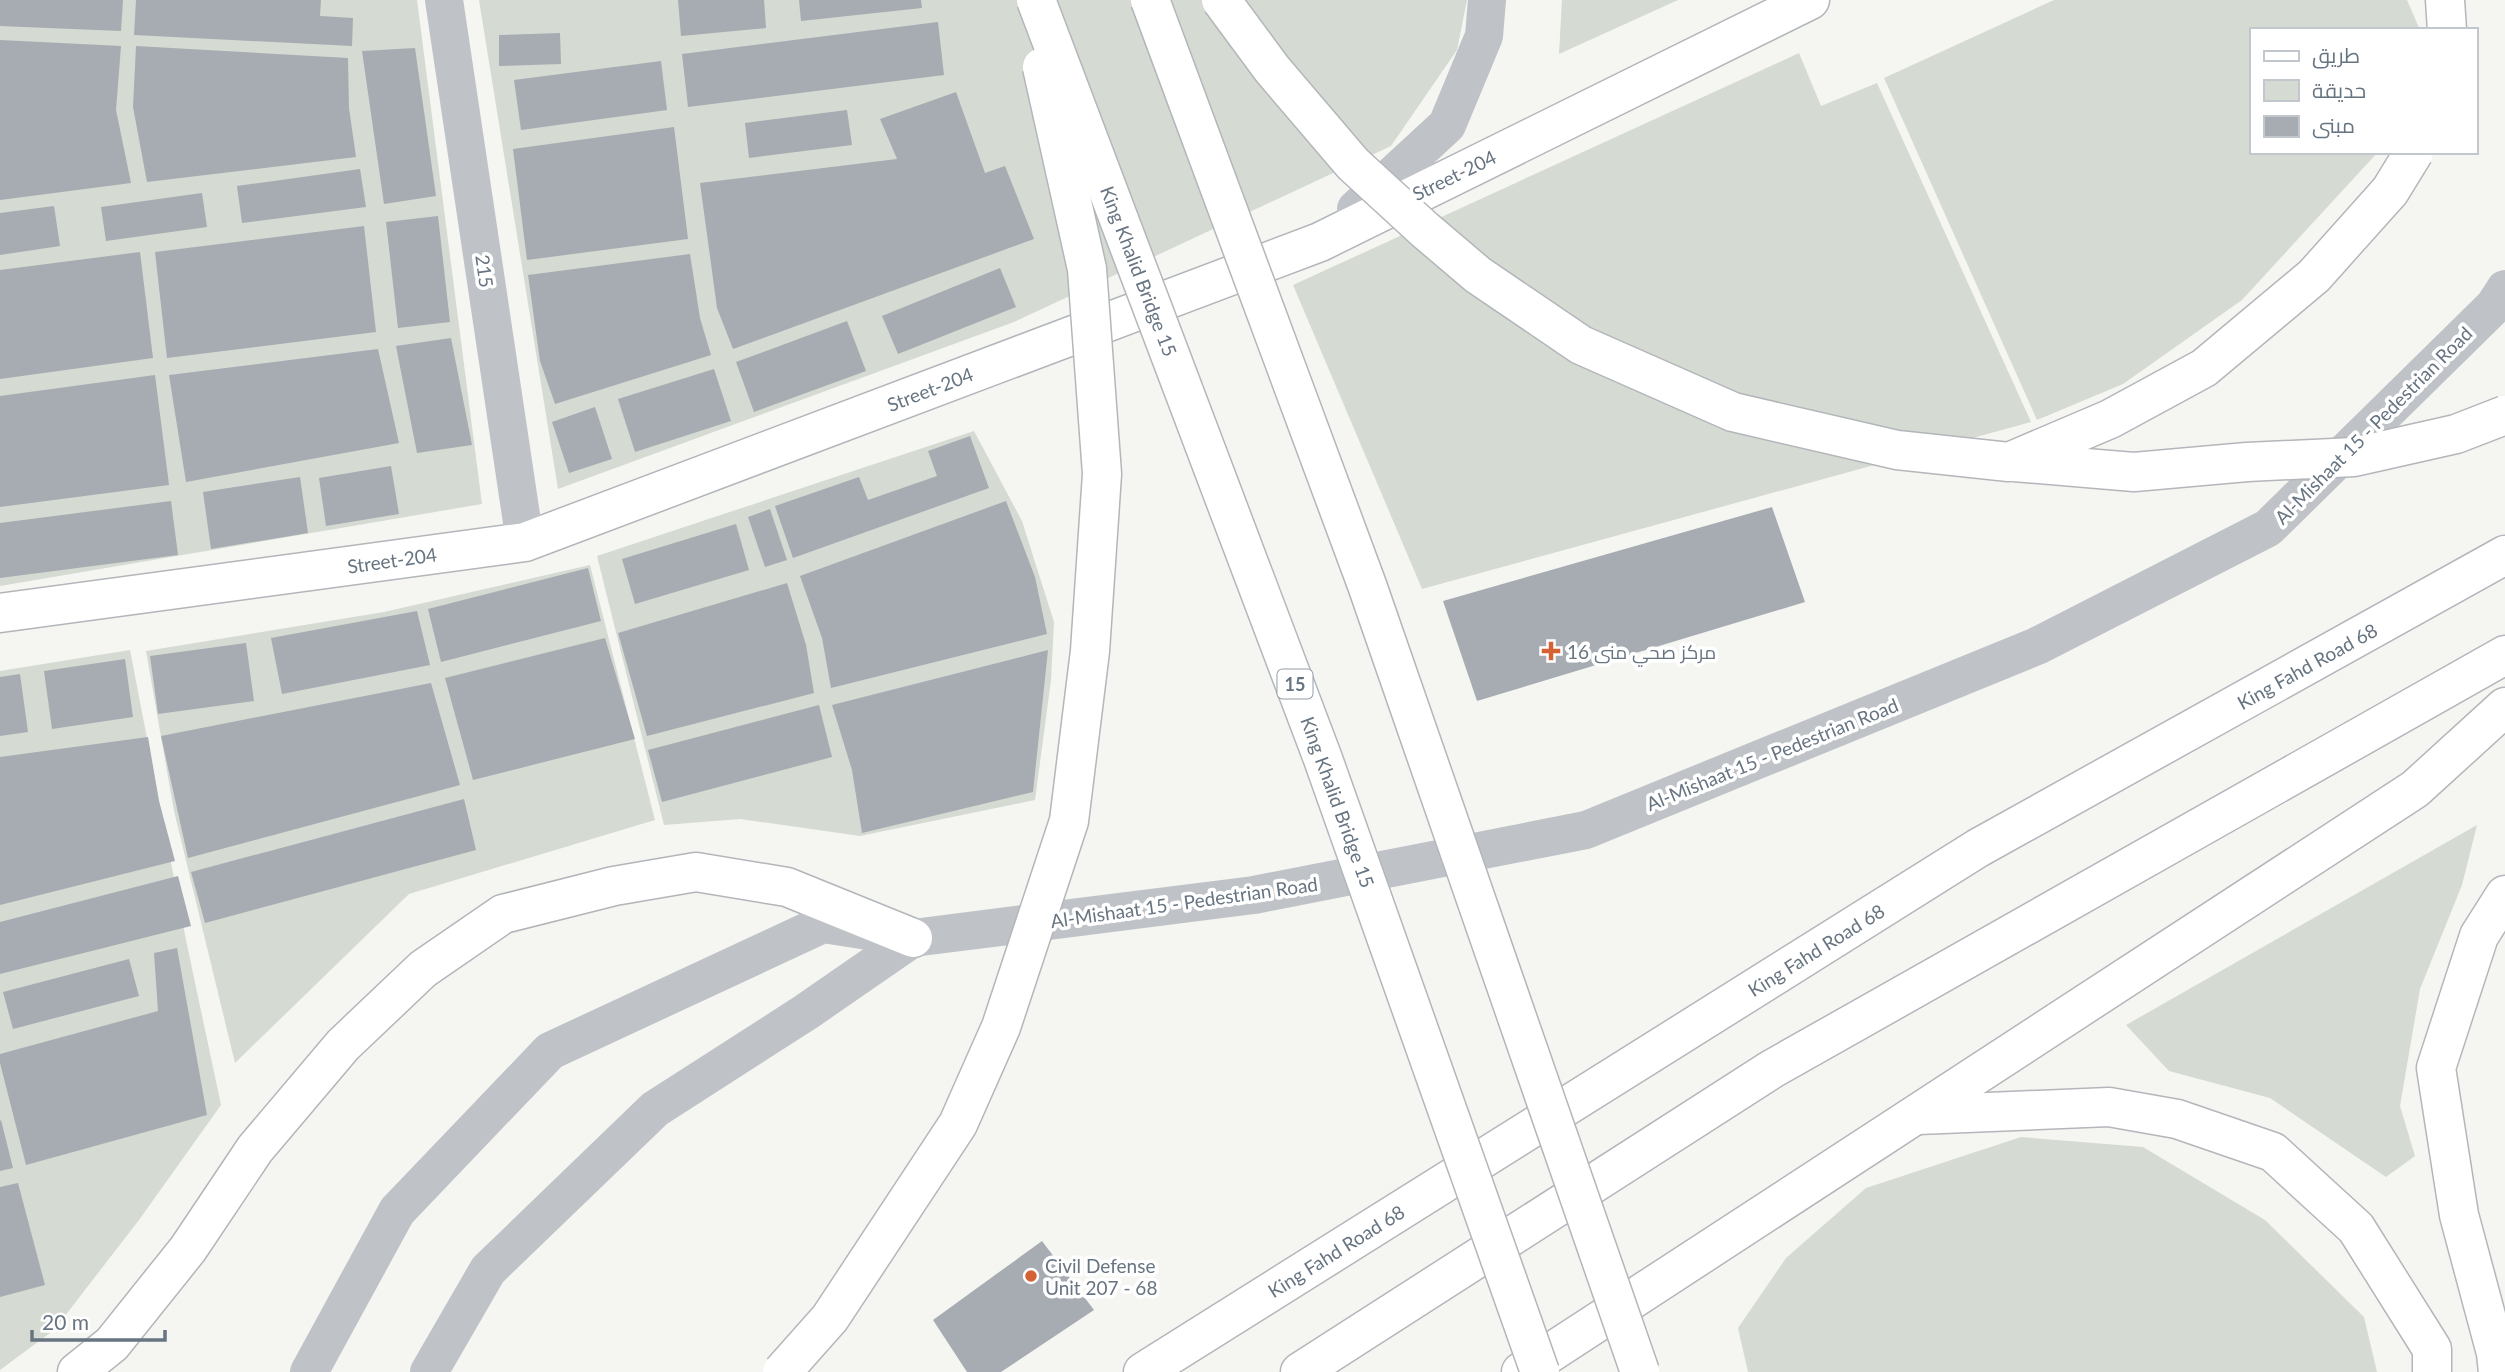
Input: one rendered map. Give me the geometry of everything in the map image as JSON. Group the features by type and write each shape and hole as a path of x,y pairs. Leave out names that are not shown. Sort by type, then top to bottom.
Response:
{"main road":[{"path":"782,1372 830,1318 958,1124 1001,1027 1069,821 1090,652 1102,474 1087,270 1027,0"},
{"name":"King Khalid Bridge 15","path":"1036,0 1323,759 1540,1372"},
{"path":"1150,0 1367,585 1640,1372"},
{"path":"1221,0 1272,69 1353,164 1478,275 1581,345 1733,412 1897,450 2134,472 2247,461 2354,457 2456,435 2505,415"},
{"name":"Street-204","path":"0,613 525,542 1321,242 1810,0"},
{"path":"2445,0 2448,28"},
{"path":"2008,462 2110,419 2204,368 2314,276 2390,191 2413,154"},
{"name":"King Fahd Road 68","path":"1143,1372 1978,848 2505,555"},
{"path":"1300,1372 1772,1069 2505,655"},
{"path":"1521,1372 2415,789 2505,708"},
{"path":"78,1372 112,1344 188,1249 255,1149 343,1045 423,970 503,914 614,886 696,872 787,887 913,939"},
{"path":"2498,1372 2496,1353 2459,1215 2436,1068 2479,936 2505,895"},
{"path":"1916,1115 2109,1107 2176,1119 2273,1152 2356,1227 2432,1349 2432,1372"}],"street":[{"name":"215","path":"444,0 525,542"},
{"path":"1321,242 1447,125 1484,36 1487,0"},
{"name":"Al-Mishaat 15 - Pedestrian Road","path":"309,1372 397,1211 550,1051 823,924 913,939 1254,895 1586,830 2037,646 2268,528 2494,306 2505,289"},
{"name":"Al-Mishaat 15 - Pedestrian Road","path":"429,1372 488,1270 655,1109 913,939"}],"green space":[{"path":"0,0 417,0 482,504 0,586"},
{"path":"479,0 1467,0 1457,50 1391,146 1014,322 558,489"},
{"path":"1562,0 1678,0 1559,54"},
{"path":"2054,0 2407,0 2419,28 2250,28 2250,154 2376,154 2242,300 2123,384 2037,420 1884,78"},
{"path":"1799,53 1821,106 1877,83 2031,422 1422,589 1293,285"},
{"path":"974,431 1022,521 1054,622 1051,680 1035,800 860,836 740,819 664,825 597,556"},
{"path":"590,565 655,820 409,894 235,1063 174,811 146,651 384,612"},
{"path":"130,650 221,1105 139,1220 54,1330 0,1370 0,671"},
{"path":"2477,825 2462,885 2420,989 2400,1106 2415,1156 2386,1177 2270,1098 2169,1071 2126,1025"},
{"path":"2021,1137 2143,1147 2265,1220 2364,1317 2377,1372 1748,1372 1738,1328 1786,1258 1866,1188"}],"building":[{"path":"0,0 123,0 121,31 0,26"},
{"path":"136,0 321,0 320,16 353,18 352,46 134,35"},
{"path":"678,0 764,0 766,28 681,36"},
{"path":"799,0 921,0 922,8 801,21"},
{"path":"938,22 944,75 688,107 682,54"},
{"path":"560,33 561,64 499,66 499,35"},
{"path":"0,40 121,46 116,110 131,183 0,200"},
{"path":"136,46 348,58 349,108 356,157 147,182 133,107"},
{"path":"415,48 436,196 384,204 362,51"},
{"path":"661,61 667,110 521,130 514,80"},
{"path":"956,92 985,173 1005,166 1034,239 733,349 717,308 700,183 897,159 880,119"},
{"path":"847,110 852,145 749,158 745,123"},
{"path":"674,127 688,239 527,260 513,149"},
{"path":"360,169 366,207 242,223 237,186"},
{"path":"202,193 207,227 106,241 101,207"},
{"path":"54,206 60,246 0,255 0,213"},
{"path":"438,216 450,322 398,328 386,222"},
{"path":"364,226 376,332 167,358 155,252"},
{"path":"140,252 153,358 0,379 0,270"},
{"path":"690,254 700,318 711,355 555,404 540,361 528,275"},
{"path":"1000,268 1016,307 898,354 882,316"},
{"path":"847,321 866,371 754,412 736,362"},
{"path":"451,338 472,445 417,453 396,346"},
{"path":"378,349 399,443 186,482 169,375"},
{"path":"714,369 731,421 635,452 618,399"},
{"path":"155,375 169,485 0,507 0,396"},
{"path":"595,407 612,459 569,473 552,422"},
{"path":"970,436 989,488 793,558 775,506 859,477 868,500 937,476 928,451"},
{"path":"391,466 399,514 326,526 319,478"},
{"path":"300,477 308,533 211,549 203,492"},
{"path":"171,501 178,555 0,578 0,523"},
{"path":"1006,501 1035,577 1047,634 831,688 822,638 800,576"},
{"name":"مركز صحي منى 16","path":"1772,507 1805,602 1477,701 1443,601"},
{"path":"770,509 787,560 765,567 748,517"},
{"path":"736,524 749,570 635,604 622,559"},
{"path":"588,568 601,621 441,662 428,609"},
{"path":"787,583 806,645 814,693 647,736 618,633"},
{"path":"417,611 430,665 282,694 271,638"},
{"path":"605,638 635,739 473,780 445,678"},
{"path":"246,643 254,701 158,714 150,656"},
{"path":"1048,650 1033,792 862,833 852,770 832,705"},
{"path":"125,659 133,717 52,729 44,671"},
{"path":"20,674 28,732 0,736 0,677"},
{"path":"431,683 460,785 188,858 161,736"},
{"path":"819,705 832,757 662,802 648,750"},
{"path":"148,737 159,801 175,861 0,905 0,757"},
{"path":"464,799 476,850 205,923 191,872"},
{"path":"178,876 191,926 0,974 0,922"},
{"path":"177,948 207,1115 26,1165 0,1054 158,1011 154,953"},
{"path":"129,959 139,996 13,1029 3,992"},
{"path":"0,1121 13,1168 0,1171"},
{"path":"18,1183 45,1285 0,1297 0,1187"},
{"name":"Civil Defense Unit 207 - 68","path":"1042,1241 1094,1310 1001,1372 967,1372 933,1320"}],"place":[{"name":"مركز صحي منى 16","path":"1551,651"},
{"name":"Civil Defense Unit 207 - 68","path":"1031,1276"}]}
